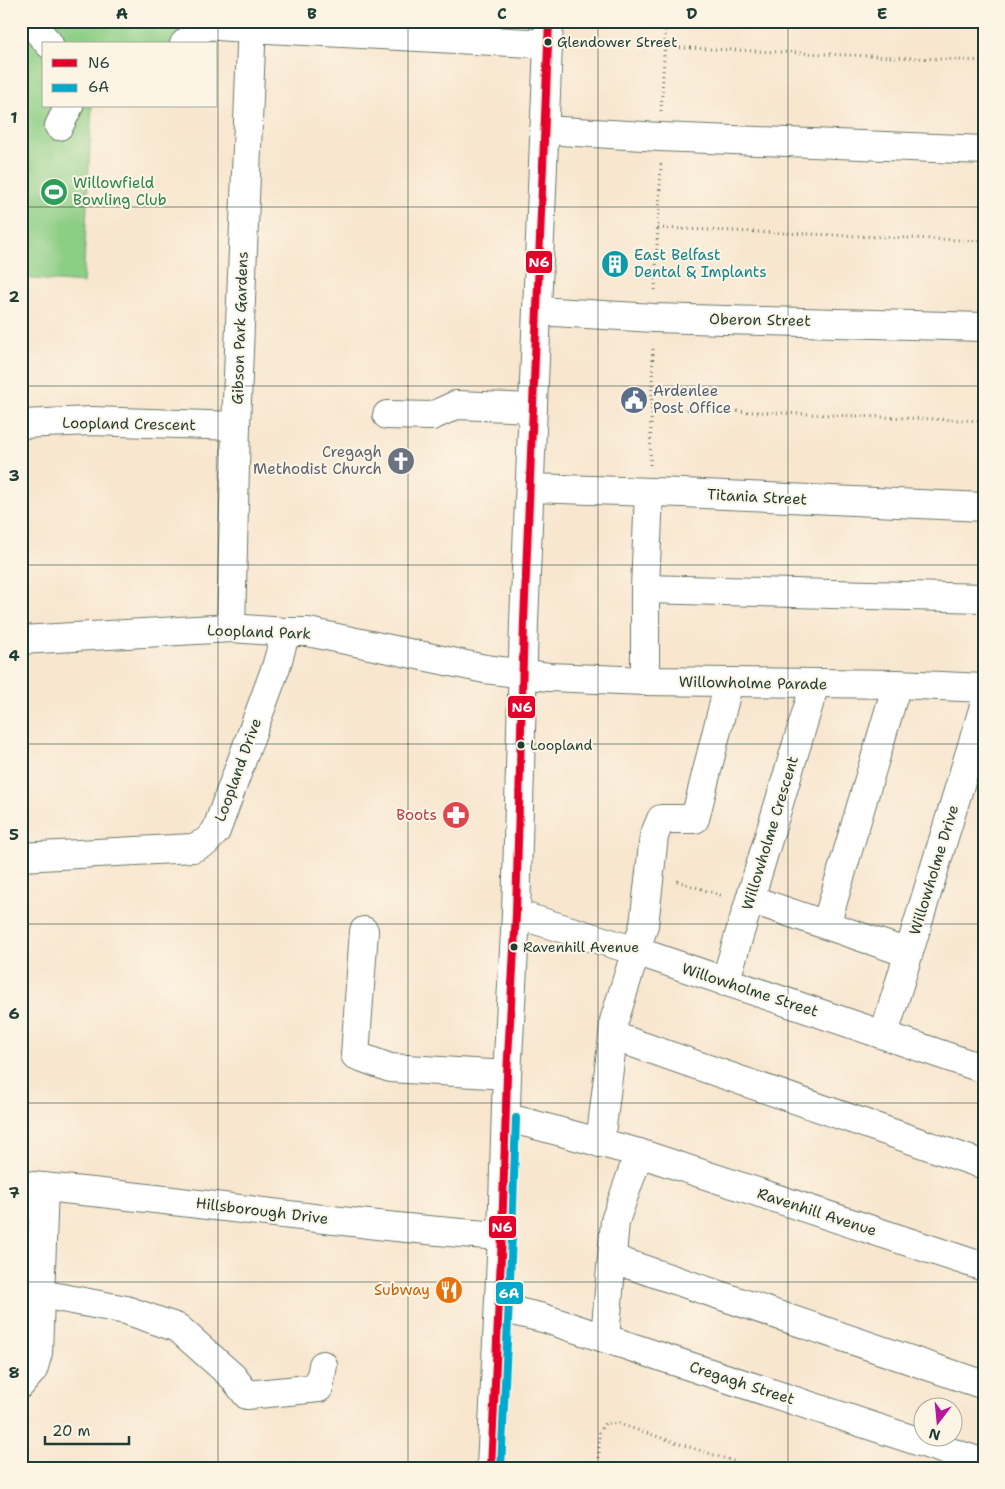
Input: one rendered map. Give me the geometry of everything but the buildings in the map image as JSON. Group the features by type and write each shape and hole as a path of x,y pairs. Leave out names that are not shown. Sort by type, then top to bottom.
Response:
{"street":[{"path":"33,21 36,29 47,42"},
{"path":"186,42 204,23 548,32 521,708 516,914 507,1075 502,1236 491,1468"},
{"name":"Gibson Park Gardens","path":"231,628 236,426 252,24"},
{"path":"544,130 660,137 984,150"},
{"name":"Oberon Street","path":"537,311 654,318 984,327"},
{"path":"387,415 432,416 456,405 533,408"},
{"name":"Loopland Crescent","path":"21,424 92,421 236,426"},
{"name":"Titania Street","path":"530,488 984,507"},
{"path":"645,681 649,492"},
{"path":"646,589 984,598"},
{"name":"Loopland Park","path":"21,640 231,628 308,632 484,669 523,666"},
{"name":"Loopland Drive","path":"21,857 193,848 206,842 216,831 276,667 286,632"},
{"name":"Willowholme Parade","path":"523,666 549,677 645,681 897,684 984,688"},
{"path":"600,1143 614,1021 644,925 654,836 661,819 695,819 729,682"},
{"name":"Willowholme Crescent","path":"725,982 815,684"},
{"path":"826,925 897,684"},
{"name":"Willowholme Drive","path":"884,1034 984,706"},
{"path":"749,901 826,925 908,954"},
{"name":"Willowholme Street","path":"516,914 636,951 984,1069"},
{"path":"364,931 355,1055 390,1068 507,1075"},
{"path":"613,1036 984,1165"},
{"name":"Ravenhill Avenue","path":"506,1118 528,1122 639,1153 984,1267"},
{"path":"605,1338 615,1221 639,1153"},
{"path":"21,1384 33,1370 38,1353 41,1294 33,1186"},
{"name":"Hillsborough Drive","path":"33,1186 441,1232 502,1236"},
{"path":"613,1259 984,1385"},
{"path":"41,1294 126,1310 178,1328 233,1377 247,1395 319,1388 323,1365"},
{"name":"Cregagh Street","path":"499,1308 543,1318 984,1463"}],"path":[{"path":"649,492 661,157 660,137 666,21"},
{"path":"665,48 984,61"},
{"path":"658,228 984,241"},
{"path":"652,408 984,421"},
{"path":"650,872 749,901"},
{"path":"598,1468 600,1433 604,1423 619,1424 754,1468"}],"green space":[{"name":"Willowfield Bowling Club","path":"21,21 207,21 212,23 206,42 42,42 42,108 92,108 83,283 21,278"}],"transit line":[{"name":"N6","path":"491,1468 502,1236 507,1075 516,914 524,622 549,21"},
{"name":"6A","path":"501,1468 516,1118"}],"place":[{"name":"Glendower Street","path":"548,42"},
{"name":"Willowfield Bowling Club","path":"54,192"},
{"name":"East Belfast Dental & Implants","path":"615,264"},
{"name":"Ardenlee Post Office","path":"634,400"},
{"name":"Cregagh Methodist Church","path":"401,461"},
{"name":"Loopland","path":"521,745"},
{"name":"Boots","path":"456,815"},
{"name":"Ravenhill Avenue","path":"514,947"},
{"name":"Subway","path":"449,1290"}]}
